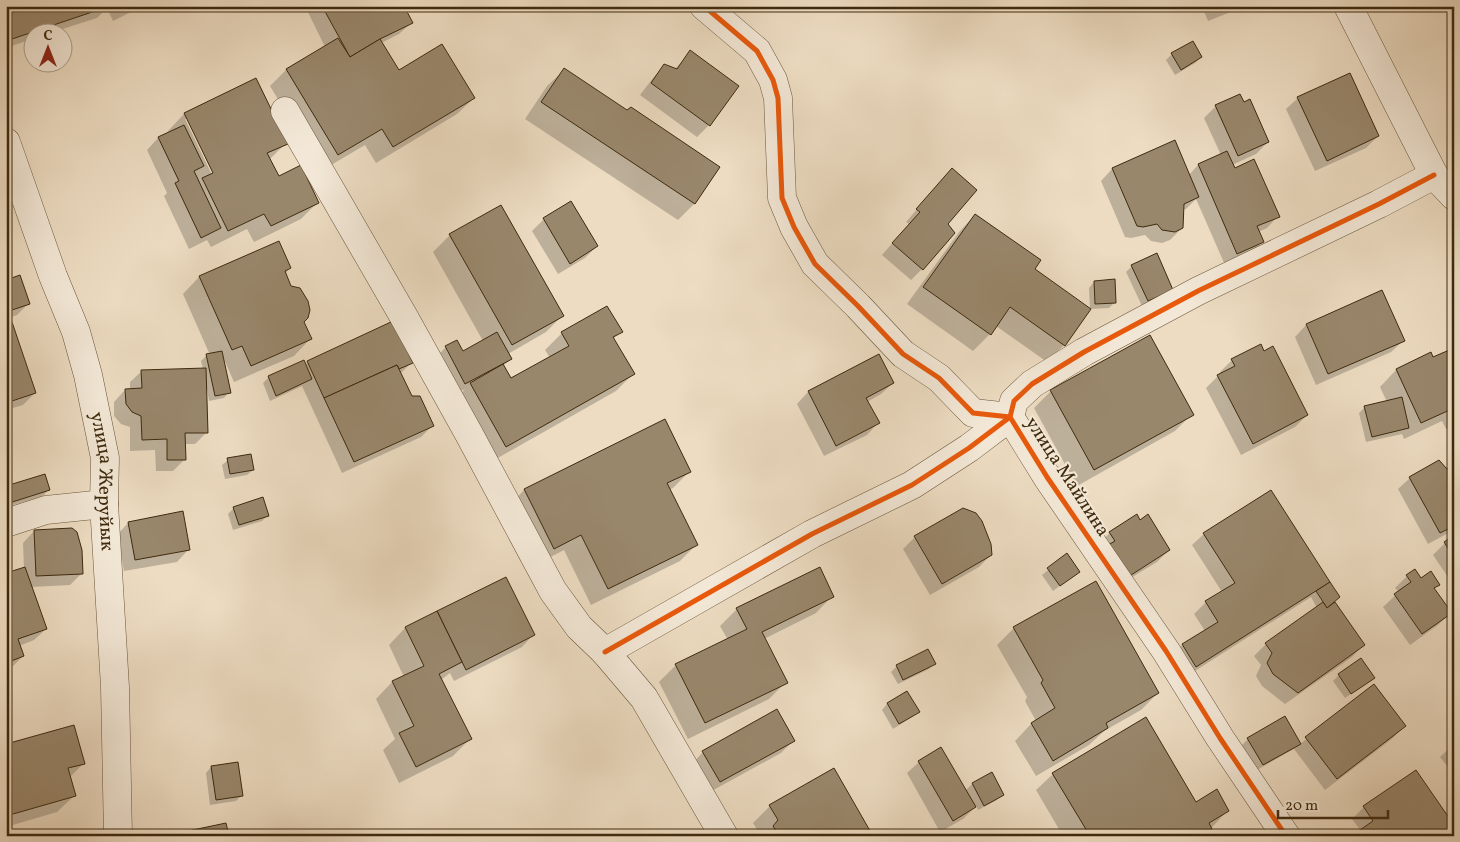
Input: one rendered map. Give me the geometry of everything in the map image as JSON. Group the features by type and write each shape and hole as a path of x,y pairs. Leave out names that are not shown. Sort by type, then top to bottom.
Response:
{"street":[{"name":"улица Майлина","path":"704,6 757,51 773,80 778,98 782,198 794,227 815,264 903,354 939,378 973,413 1010,417 1047,477 1166,651 1220,738 1286,836"},
{"path":"1348,6 1434,175 1454,196"},
{"path":"285,111 469,434 553,591 578,626 605,652 644,698 724,836"},
{"name":"улица Жеруйык","path":"6,142 52,276 76,332 88,375 105,458 104,504 115,688 118,836"},
{"path":"605,652 812,534 912,485 969,448 1010,417 1014,401 1032,384 1084,352 1198,291 1379,204 1434,175"},
{"path":"6,523 46,510 104,504"}],"building":[{"path":"6,6 110,6 62,22 22,22 22,36 12,39 6,24"},
{"path":"322,6 385,6 386,10 392,6 404,6 413,23 380,39 350,57"},
{"path":"338,38 350,57 380,39 399,70 442,44 475,98 393,147 382,129 338,155 286,69"},
{"path":"1193,41 1202,57 1181,70 1171,53"},
{"path":"690,50 739,86 710,126 651,83 664,64 677,69"},
{"path":"564,68 627,110 631,107 720,167 695,204 541,102"},
{"path":"1350,73 1379,136 1327,161 1297,97"},
{"path":"256,78 288,144 267,153 279,176 301,165 319,203 271,226 264,214 228,231 202,178 213,173 184,113"},
{"path":"1240,94 1244,102 1250,99 1269,142 1238,156 1215,105"},
{"path":"184,125 204,166 194,171 221,228 201,238 175,183 179,181 158,137"},
{"path":"1175,140 1199,197 1184,204 1183,228 1175,232 1162,230 1157,224 1143,227 1137,226 1112,168"},
{"path":"1227,151 1235,168 1254,159 1280,217 1257,226 1264,242 1237,254 1198,164"},
{"path":"952,168 977,190 948,224 955,233 923,270 892,243 920,212 916,209"},
{"path":"571,201 598,246 570,264 543,218"},
{"path":"501,205 564,316 512,345 449,234"},
{"path":"975,214 1041,260 1035,269 1091,309 1065,346 1010,307 991,335 923,287"},
{"path":"279,241 291,268 285,271 291,286 300,288 308,301 310,310 308,318 304,322 312,339 251,366 242,346 232,350 199,276"},
{"path":"1157,253 1173,290 1148,301 1131,265"},
{"path":"20,275 30,304 6,312 6,280"},
{"path":"1115,279 1116,303 1095,304 1094,281"},
{"path":"1382,290 1405,341 1328,374 1306,324"},
{"path":"607,306 623,332 613,337 635,374 506,447 470,383 503,364 511,378 569,346 561,332"},
{"path":"393,321 413,363 399,369 397,365 324,398 307,361"},
{"path":"12,322 36,393 6,403 6,324"},
{"path":"497,332 512,359 465,384 445,346 457,340 463,351"},
{"path":"1150,335 1194,415 1094,470 1050,390"},
{"path":"1261,344 1264,351 1273,346 1308,415 1253,444 1217,375 1235,366 1231,359"},
{"path":"1454,348 1454,408 1421,423 1396,369 1431,352 1433,357"},
{"path":"222,351 231,393 215,396 206,354"},
{"path":"879,354 894,383 866,398 880,423 836,446 808,391"},
{"path":"304,360 312,379 276,396 268,376"},
{"path":"397,365 412,396 420,396 434,426 354,462 324,398"},
{"path":"206,368 208,433 185,433 186,460 167,460 167,439 142,440 141,416 132,412 126,404 125,389 142,388 141,370"},
{"path":"1402,397 1409,428 1372,437 1364,406"},
{"path":"665,419 691,472 667,483 698,545 608,589 581,535 554,549 524,489"},
{"path":"251,454 254,470 230,474 227,458"},
{"path":"1439,460 1447,469 1454,467 1454,526 1440,533 1409,477"},
{"path":"45,474 50,490 6,504 6,486"},
{"path":"1271,490 1330,582 1196,667 1182,644 1218,622 1205,601 1235,583 1203,533"},
{"path":"263,497 269,516 239,525 233,507"},
{"path":"963,508 976,513 982,521 991,544 992,555 942,584 914,536"},
{"path":"183,511 190,550 135,560 128,522"},
{"path":"1137,514 1140,520 1148,514 1170,550 1128,577 1108,545 1115,541 1109,532"},
{"path":"72,528 77,532 82,550 83,574 36,576 34,530"},
{"path":"1454,535 1454,557 1444,542"},
{"path":"1067,553 1080,572 1060,586 1047,568"},
{"path":"25,567 47,629 18,639 24,656 6,663 6,573"},
{"path":"820,567 834,597 762,632 788,683 705,723 675,664 747,629 736,608"},
{"path":"1415,569 1421,578 1431,571 1440,585 1434,588 1452,613 1422,634 1394,594 1411,582 1406,575"},
{"path":"506,577 535,635 466,670 437,611"},
{"path":"1096,581 1159,693 1106,723 1108,728 1053,761 1031,723 1055,708 1041,683 1043,680 1013,627"},
{"path":"1330,582 1340,597 1327,608 1316,591"},
{"path":"1323,602 1327,608 1335,602 1365,645 1298,693 1273,674 1267,663 1272,653 1265,643"},
{"path":"437,611 462,662 439,674 472,739 416,767 399,733 414,726 392,681 424,666 405,627"},
{"path":"928,649 936,664 903,680 896,665"},
{"path":"1361,658 1375,678 1351,694 1338,674"},
{"path":"1374,684 1406,726 1337,779 1305,737"},
{"path":"907,691 920,712 899,724 887,703"},
{"path":"777,709 795,741 720,782 702,751"},
{"path":"1285,716 1301,744 1263,765 1247,738"},
{"path":"1146,717 1196,802 1217,789 1229,811 1209,823 1212,829 1201,836 1090,836 1052,773"},
{"path":"74,725 85,764 68,768 76,796 6,816 6,744"},
{"path":"941,747 976,807 953,821 918,761"},
{"path":"238,762 243,796 216,800 211,766"},
{"path":"834,768 873,836 779,836 773,826 778,820 769,805"},
{"path":"1416,770 1454,825 1454,828 1442,836 1364,836 1360,830 1373,821 1363,806"},
{"path":"992,772 1004,795 984,806 972,783"},
{"path":"226,823 229,836 169,836 169,835"}],"cycle path":[{"path":"704,6 757,51 773,80 778,98 782,198 794,227 815,264 903,354 939,378 973,413 1010,417 1047,477 1166,651 1220,738 1286,836"},
{"path":"605,652 812,534 912,485 969,448 1010,417 1014,401 1032,384 1084,352 1198,291 1379,204 1434,175"}]}
